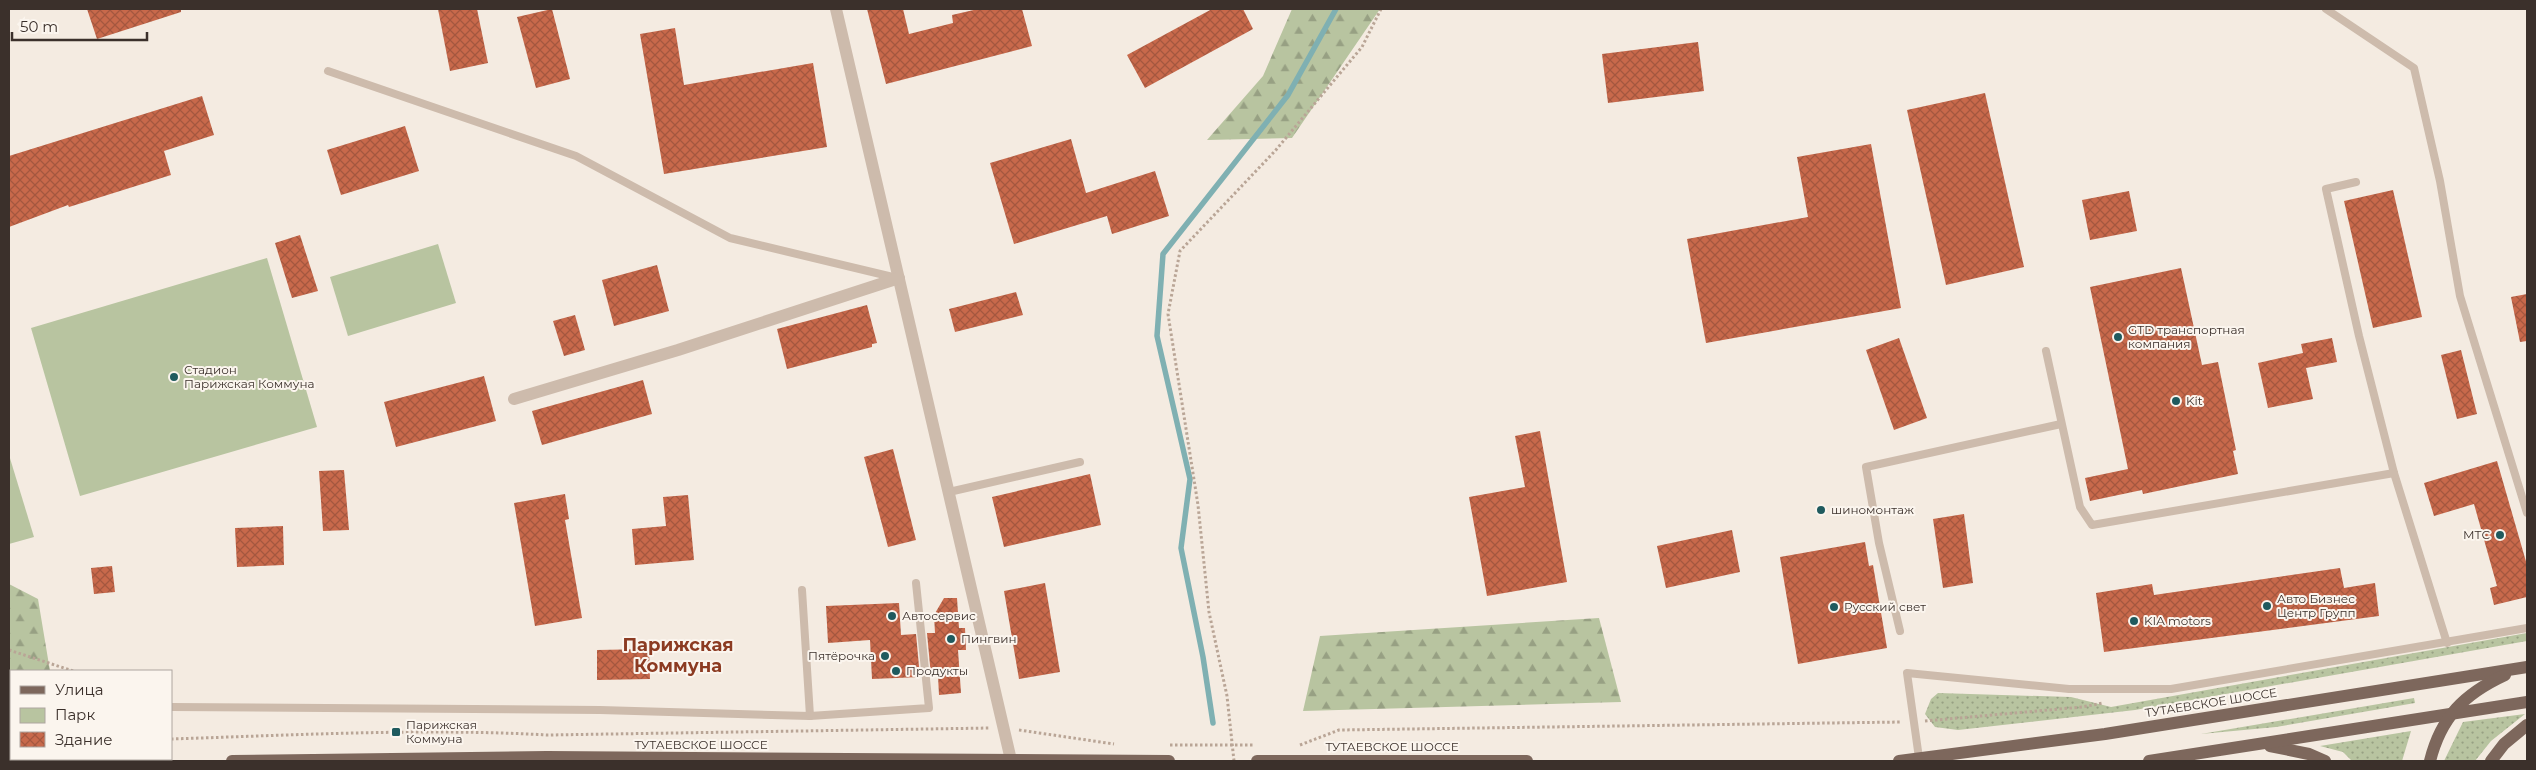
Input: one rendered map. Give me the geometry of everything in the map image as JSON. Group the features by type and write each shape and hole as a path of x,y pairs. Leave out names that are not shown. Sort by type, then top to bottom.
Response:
{"main road":[{"path":"2430,761 2449,714 2467,697 2482,687 2524,668"},
{"name":"ТУТАЕВСКОЕ ШОССЕ","path":"1899,761 1920,760 2104,734 2524,668"},
{"path":"2149,761 2263,745 2527,702"},
{"path":"2491,761 2504,744 2527,725"},
{"path":"2263,745 2308,754 2325,761"},
{"name":"ТУТАЕВСКОЕ ШОССЕ","path":"232,761 456,759 1169,761"},
{"name":"ТУТАЕВСКОЕ ШОССЕ","path":"1257,761 1527,761"}],"street":[{"path":"836,9 1011,760"},
{"path":"514,399 678,350 899,278"}],"lane":[{"path":"2326,9 2414,68 2440,181 2460,296 2527,513"},
{"path":"328,71 576,156 730,238 899,278"},
{"path":"2356,182 2326,189 2359,336 2394,473 2447,643"},
{"path":"2046,351 2080,507 2092,525 2394,473"},
{"path":"1900,632 1879,543 1866,467 2061,424"},
{"path":"949,492 1080,462"},
{"path":"172,707 600,710 810,716 929,708 916,584"},
{"path":"802,590 810,716"},
{"path":"1920,760 1907,673 2069,689 2171,688 2527,628"}],"path":[{"path":"1234,761 1227,696 1209,612 1198,505 1168,314 1180,251 1275,151 1362,47 1381,9"},
{"path":"9,650 70,670"},
{"path":"1290,745 1299,745 1339,730 1915,722 2082,707 2108,702"},
{"path":"172,739 396,732 485,732 548,735 1003,728 1121,745"},
{"path":"1167,745 1261,745"}],"green space":[{"path":"1292,9 1380,9 1292,138 1207,140 1263,76"},
{"path":"438,244 456,303 348,336 330,277"},
{"name":"Стадион Парижская Коммуна","path":"267,258 317,427 80,496 31,328"},
{"path":"9,455 34,537 9,544"},
{"path":"9,584 38,599 50,670 10,670 10,760 34,760 9,761"},
{"path":"1599,618 1621,702 1303,711 1320,636"},
{"path":"2527,633 2527,641 2135,710 1958,730 1935,727 1925,714 1931,699 1938,693 2071,697 2111,707"},
{"path":"2414,698 2415,703 2276,727 2201,734"},
{"path":"2525,714 2491,741 2475,761 2444,761 2463,722"},
{"path":"2411,731 2402,761 2352,761 2343,752 2320,746"}],"building":[{"path":"87,9 181,9 181,12 97,39"},
{"path":"438,9 477,9 488,63 450,71"},
{"path":"552,9 570,79 536,88 517,17"},
{"path":"867,9 903,9 909,34 953,23 952,15 978,9 1022,9 1032,46 886,84"},
{"path":"1212,9 1243,9 1253,29 1145,88 1127,55"},
{"path":"675,28 684,85 813,63 827,147 664,174 640,34"},
{"path":"1698,42 1704,91 1608,103 1602,54"},
{"path":"1985,93 2024,267 1946,285 1907,110"},
{"path":"202,96 214,135 164,151 171,175 69,207 68,205 9,227 9,156"},
{"path":"405,126 419,171 341,195 327,150"},
{"path":"1071,139 1086,193 1155,171 1169,216 1112,234 1107,216 1014,244 990,163"},
{"path":"1871,144 1901,308 1706,343 1687,239 1808,217 1797,157"},
{"path":"2393,190 2422,317 2373,328 2344,201"},
{"path":"2129,191 2137,231 2090,240 2082,200"},
{"path":"300,235 318,291 292,298 275,243"},
{"path":"657,265 669,311 614,326 602,280"},
{"path":"2181,268 2202,365 2218,362 2236,450 2233,451 2238,474 2143,494 2142,490 2090,501 2085,478 2128,469 2090,287"},
{"path":"1016,292 1023,315 955,332 949,309"},
{"path":"2527,294 2527,341 2520,342 2511,297"},
{"path":"867,305 877,343 872,344 872,347 787,369 777,329"},
{"path":"575,315 585,350 564,356 553,321"},
{"path":"1899,338 1927,418 1894,430 1866,350"},
{"path":"2332,338 2337,362 2306,368 2313,399 2268,408 2258,363 2303,353 2301,344"},
{"path":"2461,350 2477,414 2457,419 2441,355"},
{"path":"484,376 496,421 396,447 384,402"},
{"path":"643,380 652,414 542,445 532,411"},
{"path":"1540,431 1567,582 1487,596 1469,497 1525,487 1515,436"},
{"path":"893,449 916,540 888,547 864,457"},
{"path":"2497,461 2527,565 2527,597 2494,605 2490,588 2497,586 2474,504 2434,516 2424,483"},
{"path":"344,470 349,530 323,531 319,471"},
{"path":"1090,474 1101,525 1004,547 992,497"},
{"path":"565,494 569,519 565,520 582,618 535,626 514,503"},
{"path":"688,495 694,560 635,565 632,529 666,526 663,497"},
{"path":"1964,514 1973,583 1943,588 1933,519"},
{"path":"283,526 284,565 237,567 235,528"},
{"path":"1732,530 1740,572 1666,588 1657,546"},
{"name":"Русский свет","path":"1865,542 1869,566 1873,565 1887,648 1798,664 1780,557"},
{"path":"112,566 115,592 94,594 91,568"},
{"name":"Авто Бизнес Центр Групп","path":"2340,568 2344,588 2375,583 2379,616 2104,652 2096,593 2152,584 2154,595"},
{"path":"1045,583 1060,672 1019,679 1004,591"},
{"name":"Пингвин","path":"944,598 957,598 959,628 965,628 966,650 958,650 961,693 939,695 938,676 931,676 927,633 935,633 934,615"},
{"path":"899,603 901,635 916,634 920,677 872,679 870,640 828,643 826,606"},
{"path":"649,649 650,679 597,680 597,650"}],"waterway":[{"path":"1213,723 1203,657 1181,548 1190,479 1157,336 1163,254 1288,95 1336,9"}],"place":[{"name":"GTD транспортная компания","path":"2118,337"},
{"name":"Стадион Парижская Коммуна","path":"174,377"},
{"name":"Kit","path":"2176,401"},
{"name":"шиномонтаж","path":"1821,510"},
{"name":"МТС","path":"2500,535"},
{"name":"Авто Бизнес Центр Групп","path":"2267,606"},
{"name":"Русский свет","path":"1834,607"},
{"name":"Автосервис","path":"892,616"},
{"name":"KIA motors","path":"2134,621"},
{"name":"Пингвин","path":"951,639"},
{"name":"Пятёрочка","path":"885,656"},
{"name":"Продукты","path":"896,671"},
{"name":"Парижская Коммуна","path":"396,732"}],"district":[{"name":"Парижская Коммуна","path":"678,655"}]}
